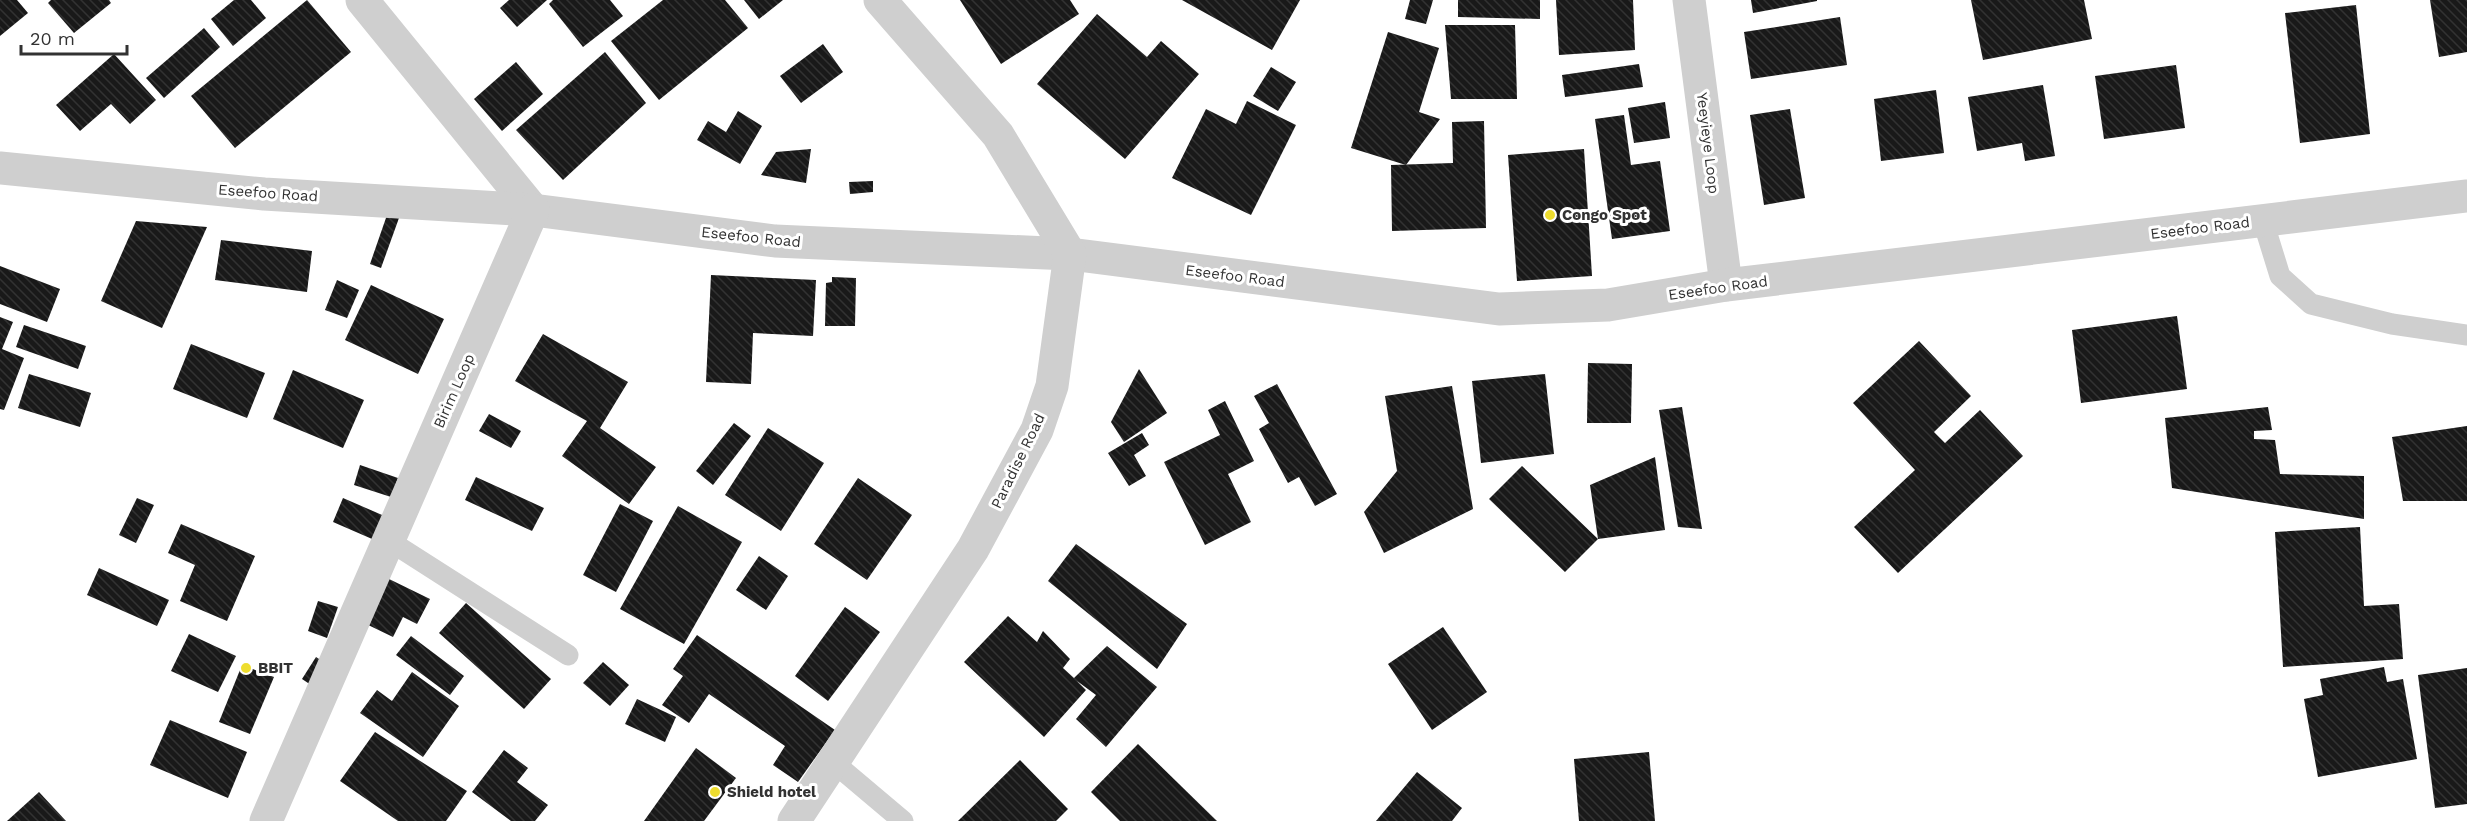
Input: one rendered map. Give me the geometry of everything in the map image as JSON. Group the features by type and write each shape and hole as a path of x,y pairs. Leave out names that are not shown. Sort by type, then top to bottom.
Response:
{"street":[{"path":"362,0 533,210"},
{"name":"Yeeyieye Loop","path":"1689,0 1726,285"},
{"path":"894,5 998,135 1070,254"},
{"name":"Eseefoo Road","path":"0,168 264,194 533,210 776,241 1070,254 1499,309 1608,305 1726,285 2467,196"},
{"name":"Birim Loop","path":"266,821 533,210"},
{"name":"Paradise Road","path":"794,821 973,549 1037,430 1052,386 1070,254"}],"lane":[{"path":"2263,221 2280,276 2311,304 2392,324 2467,335"},
{"path":"387,540 568,655"},
{"path":"833,762 903,821"}],"building":[{"path":"0,0 17,0 28,13 0,36"},
{"path":"51,0 109,0 111,3 74,33 48,3"},
{"path":"234,0 251,0 266,18 233,46 211,19"},
{"path":"307,0 351,52 235,148 191,96"},
{"path":"509,0 547,0 517,27 500,8"},
{"path":"553,0 610,0 623,16 583,47 549,4"},
{"path":"663,0 725,0 748,28 659,100 611,41"},
{"path":"744,0 783,0 759,19"},
{"path":"960,0 1070,0 1079,14 1001,64"},
{"path":"1182,0 1300,0 1272,50"},
{"path":"1410,0 1433,0 1426,24 1405,19"},
{"path":"1458,0 1540,0 1540,19 1458,17"},
{"path":"1556,0 1633,0 1635,50 1559,55"},
{"path":"1751,0 1817,0 1817,1 1753,13"},
{"path":"1971,0 2084,0 2092,39 1983,60"},
{"path":"2430,0 2467,0 2467,52 2439,57"},
{"path":"2356,5 2370,134 2300,143 2285,13"},
{"path":"1097,14 1147,57 1161,41 1199,74 1125,159 1037,84"},
{"path":"1840,17 1847,65 1751,79 1744,32"},
{"path":"1445,25 1515,25 1517,99 1451,99"},
{"path":"204,28 220,47 164,98 146,78"},
{"path":"1388,32 1439,48 1419,112 1440,119 1406,165 1351,148"},
{"path":"823,44 843,72 801,103 780,76"},
{"path":"605,52 646,103 563,180 516,130"},
{"path":"114,54 156,100 130,124 111,104 80,131 56,105"},
{"path":"516,62 543,94 502,131 474,99"},
{"path":"1639,64 1643,87 1565,97 1562,75"},
{"path":"2176,65 2185,128 2104,139 2095,76"},
{"path":"1271,67 1296,82 1278,111 1253,96"},
{"path":"2043,85 2055,156 2025,161 2022,143 1977,151 1968,97"},
{"path":"1936,90 1944,153 1881,161 1874,99"},
{"path":"1247,101 1296,125 1251,215 1172,178 1206,109 1236,124"},
{"path":"1665,102 1670,138 1634,143 1628,108"},
{"path":"1790,109 1805,198 1764,205 1750,115"},
{"path":"738,111 762,126 740,164 697,140 708,121 726,132"},
{"path":"1624,115 1631,165 1660,161 1670,231 1612,239 1595,119"},
{"path":"1484,121 1486,228 1392,231 1391,165 1453,163 1452,122"},
{"path":"811,149 806,183 761,175 776,152"},
{"name":"Congo Spot","path":"1584,149 1592,276 1517,281 1508,155"},
{"path":"873,181 873,192 850,194 849,182"},
{"path":"387,215 399,218 381,268 370,264"},
{"path":"136,221 207,227 162,328 101,301"},
{"path":"221,240 312,251 307,292 215,280"},
{"path":"0,266 60,289 47,322 0,304"},
{"path":"711,275 816,280 813,336 753,333 751,384 706,382"},
{"path":"832,277 856,278 855,326 825,326 826,283 832,282"},
{"path":"337,280 359,290 347,318 325,310"},
{"path":"371,285 444,319 418,374 345,340"},
{"path":"2177,316 2187,389 2081,403 2072,330"},
{"path":"0,317 13,322 2,349 24,358 4,410 0,409"},
{"path":"24,325 86,346 78,369 16,347"},
{"path":"543,334 628,382 600,428 656,467 629,504 562,456 587,421 515,381"},
{"path":"1919,341 1971,396 1934,432 1945,443 1980,410 2023,456 1898,573 1854,527 1915,470 1853,403"},
{"path":"191,344 265,373 247,418 173,389"},
{"path":"1588,363 1632,364 1631,423 1587,423"},
{"path":"1139,369 1167,413 1124,442 1111,422"},
{"path":"293,370 364,400 343,448 273,419"},
{"path":"29,374 91,393 80,427 18,408"},
{"path":"1545,374 1554,454 1481,463 1472,381"},
{"path":"1277,384 1337,494 1315,506 1299,477 1288,483 1259,429 1269,423 1254,396"},
{"path":"1452,386 1473,509 1384,553 1364,512 1397,471 1385,396"},
{"path":"1225,401 1254,461 1228,474 1251,522 1205,545 1164,462 1220,435 1208,410"},
{"path":"1682,407 1702,529 1678,527 1659,410"},
{"path":"2268,407 2272,430 2254,431 2254,439 2275,440 2280,474 2364,476 2364,519 2172,488 2165,418"},
{"path":"489,414 521,431 511,448 479,431"},
{"path":"734,423 751,436 713,485 696,471"},
{"path":"2467,426 2467,501 2403,501 2392,437"},
{"path":"768,428 824,463 781,531 725,495"},
{"path":"1142,433 1149,445 1134,455 1146,476 1129,486 1108,453"},
{"path":"1655,457 1665,530 1598,539 1590,485"},
{"path":"360,465 398,478 391,497 354,485"},
{"path":"1522,466 1598,539 1565,572 1489,499"},
{"path":"476,477 544,508 532,531 465,500"},
{"path":"858,478 912,515 867,580 814,544"},
{"path":"137,498 154,505 136,543 119,535"},
{"path":"343,498 389,518 379,542 333,522"},
{"path":"620,504 653,521 616,592 583,575"},
{"path":"678,506 742,542 684,644 620,609"},
{"path":"181,524 255,556 227,621 180,601 195,565 168,553"},
{"path":"2360,527 2364,606 2399,604 2403,659 2283,667 2275,532"},
{"path":"1076,544 1187,624 1157,669 1048,581"},
{"path":"759,556 788,576 766,610 736,590"},
{"path":"99,568 169,600 157,626 87,595"},
{"path":"387,578 430,599 417,624 403,617 393,637 364,623"},
{"path":"318,601 338,607 327,638 308,631"},
{"path":"466,603 551,679 524,709 439,633"},
{"path":"845,607 880,632 828,701 795,676"},
{"path":"1008,616 1037,642 1043,631 1070,659 1063,668 1074,678 1107,646 1157,687 1106,747 1076,719 1096,695 1077,681 1086,690 1044,737 964,662"},
{"path":"1443,627 1487,692 1432,730 1388,664"},
{"path":"189,634 236,656 218,692 171,671"},
{"path":"697,635 835,730 798,782 773,765 785,746 709,694 689,723 662,705 683,676 673,669"},
{"path":"411,636 464,676 450,695 396,655"},
{"path":"316,657 328,665 314,687 302,679"},
{"path":"603,662 629,685 610,706 583,683"},
{"path":"242,665 274,677 250,734 219,722"},
{"path":"2384,667 2387,682 2403,679 2417,759 2318,777 2304,699 2323,695 2320,679"},
{"path":"2467,668 2467,804 2435,808 2418,675"},
{"path":"412,672 459,706 423,757 360,713 377,690 392,701"},
{"path":"637,699 676,717 665,742 625,724"},
{"path":"170,720 247,752 228,798 150,765"},
{"path":"375,732 467,791 446,821 398,821 340,781"},
{"path":"1138,744 1217,821 1120,821 1091,792"},
{"path":"696,748 736,778 704,821 644,821"},
{"path":"504,750 528,768 517,782 548,805 535,821 511,821 472,792"},
{"path":"1649,752 1655,821 1579,821 1574,759"},
{"path":"1020,760 1068,809 1056,821 958,821"},
{"path":"1417,772 1462,808 1452,821 1376,821"},
{"path":"39,792 66,821 7,821"}],"place":[{"name":"Congo Spot","path":"1550,215"},
{"name":"BBIT","path":"246,668"},
{"name":"Shield hotel","path":"715,792"}]}
